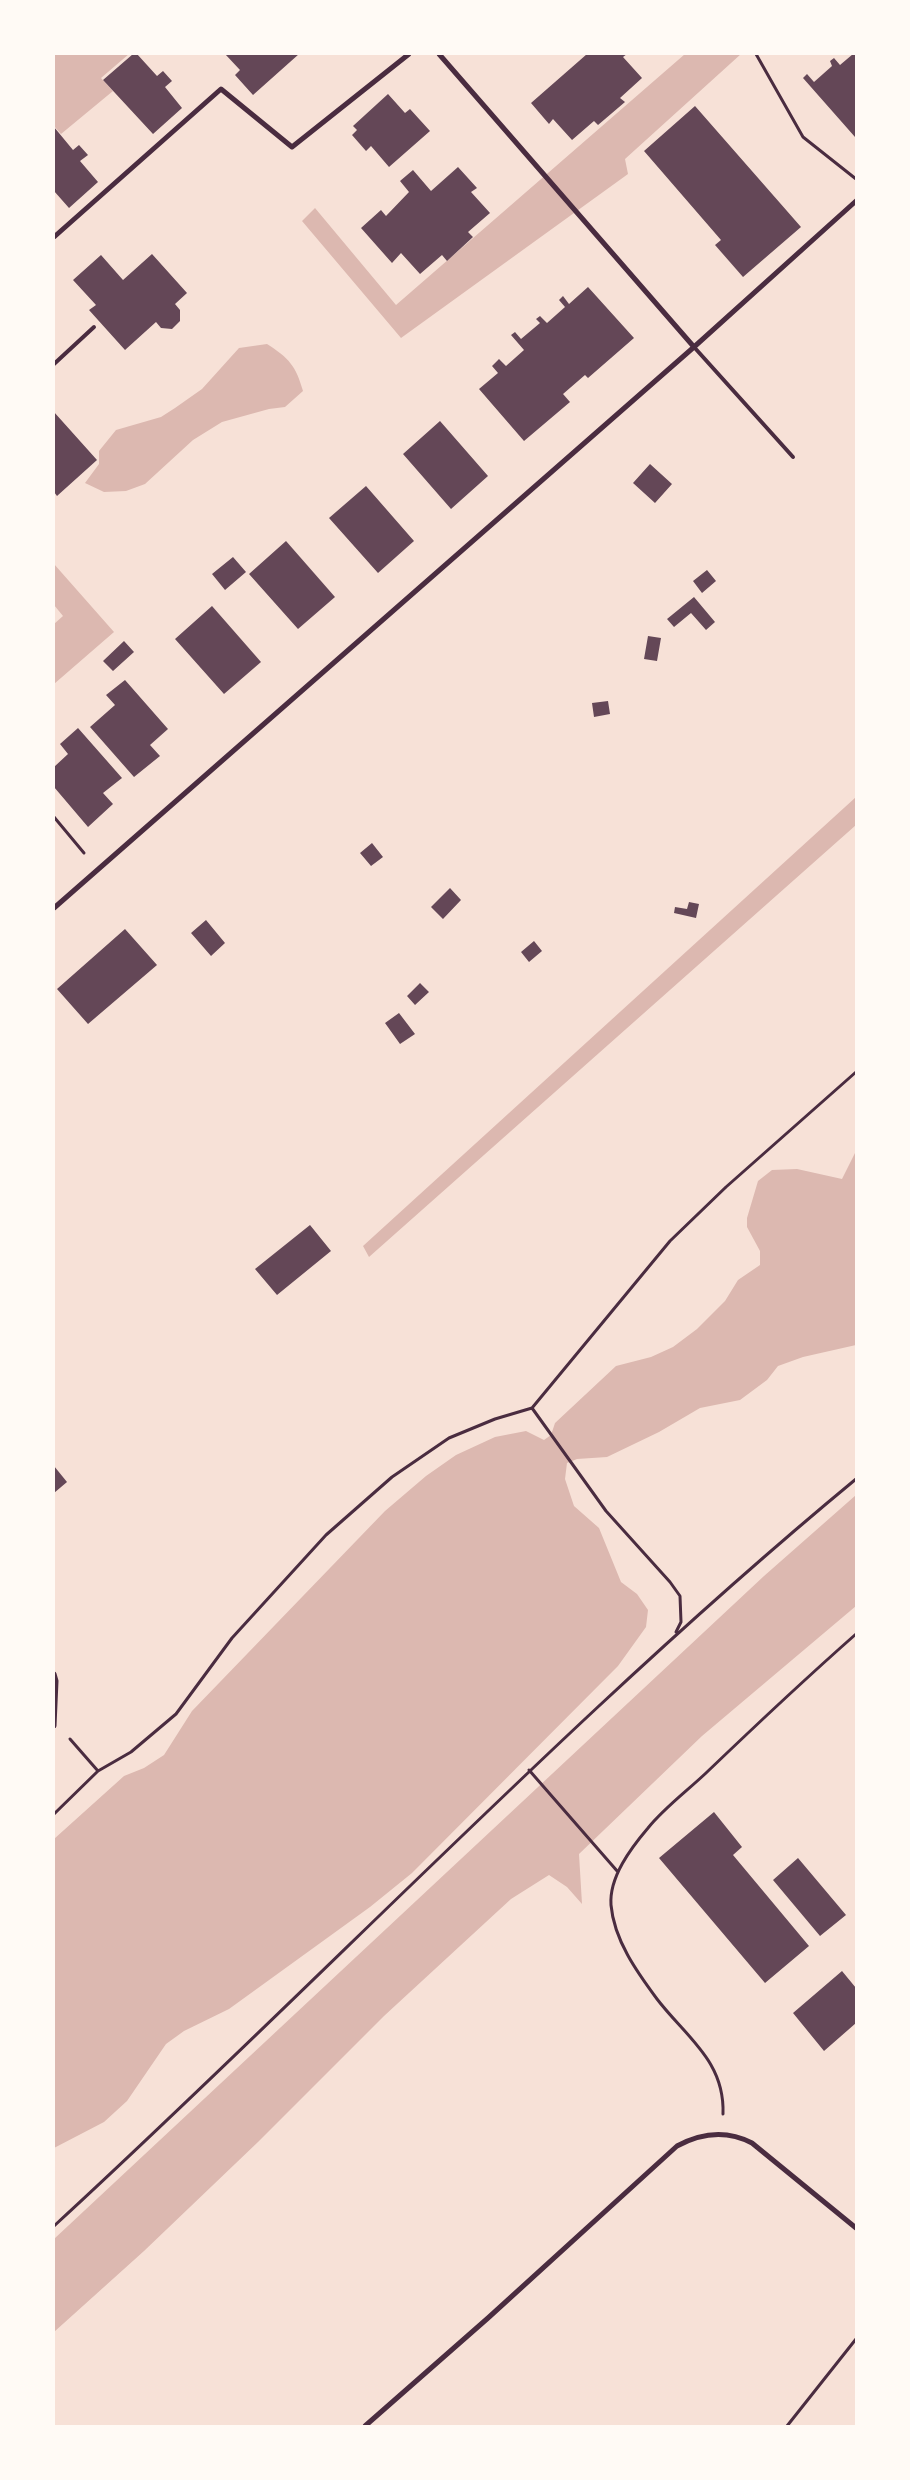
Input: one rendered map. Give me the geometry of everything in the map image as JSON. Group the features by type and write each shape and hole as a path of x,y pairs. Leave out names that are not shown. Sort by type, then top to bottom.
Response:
{"street":[{"path":"54,237 221,89 292,147 409,54"},
{"path":"439,54 694,347"},
{"path":"54,907 694,347 856,201"},
{"path":"54,1674 56,1681 54,1724"},
{"path":"365,2426 488,2318 677,2146 694,2137 722,2134 739,2136 752,2143 856,2228"}],"lane":[{"path":"54,364 94,326"},
{"path":"694,347 793,457"}],"path":[{"path":"756,54 767,70 803,137 856,180"},
{"path":"54,817 97,870"},
{"path":"54,1814 98,1771 131,1752 176,1714 232,1638 326,1535 392,1477 449,1438 495,1419 532,1408 670,1241 726,1187 856,1072"},
{"path":"532,1408 606,1511 658,1568 680,1596 681,1622 674,1636"},
{"path":"54,2226 230,2062 530,1770 674,1636 767,1553 856,1480"},
{"path":"722,2134 724,2111 722,2090 712,2064 658,2000 627,1956 611,1905 618,1872 649,1826 801,1682 856,1634"},
{"path":"54,1724 98,1771"},
{"path":"530,1770 618,1872"},
{"path":"787,2426 856,2340"}],"shaded area":[{"path":"54,54 129,54 101,78 113,91 61,134 54,126"},
{"path":"685,54 741,54 625,159 628,174 401,338 302,221 315,208 396,305"},
{"path":"267,344 291,363 298,375 303,391 285,407 269,409 222,422 193,440 145,484 126,491 104,492 85,483 99,464 99,451 116,430 161,417 202,389 239,348"},
{"path":"54,564 114,632 54,684 54,624 63,616 54,605"},
{"path":"856,797 856,825 369,1257 363,1246"},
{"path":"856,1151 856,1345 803,1357 778,1366 767,1380 740,1400 700,1408 659,1432 607,1457 577,1459 567,1463 565,1479 574,1506 599,1528 621,1582 637,1594 648,1610 646,1627 618,1666 412,1873 370,1907 229,2009 184,2031 166,2044 127,2101 104,2122 54,2148 54,1839 124,1776 144,1768 164,1755 192,1711 385,1511 426,1476 456,1455 495,1437 526,1431 544,1440 551,1435 555,1423 616,1366 651,1357 673,1347 697,1329 725,1301 738,1280 760,1265 760,1251 747,1227 747,1218 758,1181 772,1170 797,1169 842,1179"},
{"path":"856,1495 856,1606 702,1736 579,1854 582,1904 567,1887 549,1875 511,1899 384,2016 258,2142 144,2251 54,2332 54,2239 764,1576"}],"building":[{"path":"133,54 137,54 157,76 163,71 172,81 165,87 182,108 153,134 103,80"},
{"path":"225,54 299,54 253,95 235,75 240,70"},
{"path":"587,54 627,54 623,57 642,78 620,98 625,102 598,125 594,121 572,140 553,119 549,124 531,103"},
{"path":"853,54 856,54 855,137 803,78 807,74 814,82 832,66 830,61 834,58 840,65"},
{"path":"388,94 405,113 410,109 430,131 389,167 371,146 366,151 352,135 357,130 353,126"},
{"path":"695,106 801,227 743,277 715,245 721,240 644,151"},
{"path":"54,127 73,150 79,145 88,155 80,161 98,182 69,208 54,191"},
{"path":"458,167 477,188 471,192 490,213 468,232 473,237 447,261 442,255 420,274 401,253 392,263 361,228 381,210 386,216 409,192 400,181 413,170 431,191"},
{"path":"152,254 187,293 175,304 180,310 180,321 172,329 161,328 156,322 125,350 89,310 96,305 73,280 101,255 123,280"},
{"path":"588,287 634,338 588,378 585,375 563,394 570,402 524,441 479,389 498,373 492,366 499,359 506,366 524,350 511,335 515,332 521,339 540,323 536,319 540,316 547,323 565,307 559,300 563,296 569,304"},
{"path":"54,412 97,460 57,496 54,492"},
{"path":"440,421 488,476 451,509 403,454"},
{"path":"650,464 672,484 655,503 633,483"},
{"path":"366,486 414,541 378,573 329,518"},
{"path":"286,541 335,597 298,629 249,574"},
{"path":"233,557 246,572 225,590 212,574"},
{"path":"707,570 716,581 702,593 693,581"},
{"path":"694,597 715,622 706,630 691,613 674,627 667,619"},
{"path":"212,606 261,662 224,694 175,639"},
{"path":"648,636 661,638 657,661 644,659"},
{"path":"124,641 134,652 113,671 103,661"},
{"path":"125,680 168,729 150,745 160,756 134,777 90,727 115,705 106,695"},
{"path":"608,701 610,714 594,717 592,703"},
{"path":"78,728 122,778 103,793 113,804 88,827 54,787 54,767 68,754 60,744"},
{"path":"372,843 383,857 371,866 360,853"},
{"path":"450,888 461,900 443,919 431,907"},
{"path":"689,902 699,904 696,918 674,913 675,907 687,909"},
{"path":"206,920 225,943 211,956 191,933"},
{"path":"125,929 157,965 88,1024 57,989"},
{"path":"534,941 542,951 529,962 521,952"},
{"path":"420,983 429,992 415,1005 407,996"},
{"path":"399,1013 415,1034 400,1044 385,1023"},
{"path":"310,1225 331,1251 277,1295 255,1269"},
{"path":"54,1466 67,1482 54,1493"},
{"path":"714,1812 742,1847 733,1855 809,1946 765,1983 659,1858"},
{"path":"798,1858 846,1915 820,1936 773,1880"},
{"path":"842,1971 856,1988 856,2023 824,2051 793,2013"}]}
